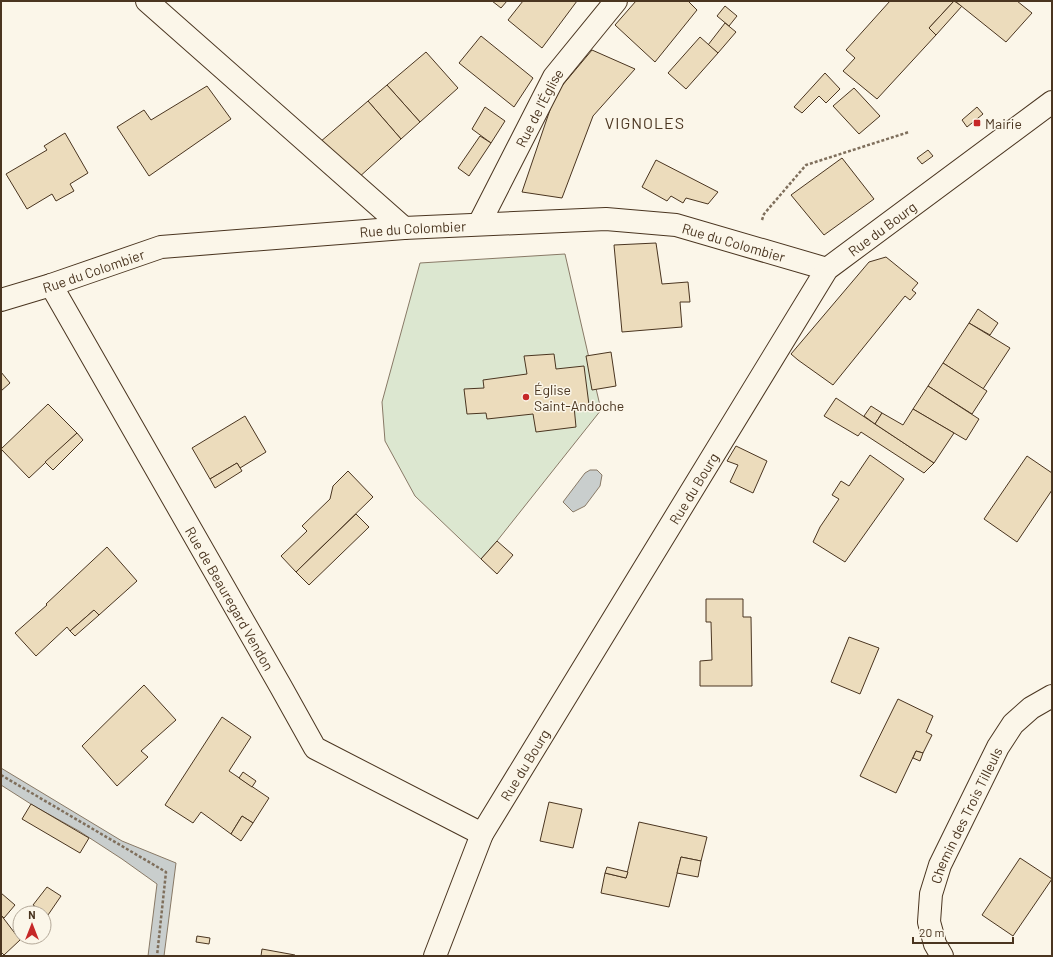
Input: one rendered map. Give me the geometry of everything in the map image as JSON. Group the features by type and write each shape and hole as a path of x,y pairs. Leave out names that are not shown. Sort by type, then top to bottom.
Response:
{"street":[{"path":"147,1 404,228"},
{"name":"Rue de l'Église","path":"479,224 554,77 616,1"},
{"name":"Rue du Bourg","path":"435,956 482,834 827,269 1052,102"},
{"name":"Rue du Colombier","path":"1,300 52,285 161,247 404,228 606,219 676,226 827,269"},
{"name":"Rue de Beauregard Vendon","path":"52,285 282,687 315,748 482,834"},
{"name":"Chemin des Trois Tilleuls","path":"942,956 936,944 929,922 931,894 940,865 998,747 1013,724 1032,708 1052,696"}],"path":[{"path":"752,247 764,214 806,165 909,132"},
{"path":"1,775 166,872 157,956"}],"green space":[{"path":"565,254 601,410 481,559 415,496 385,441 382,402 420,263"}],"shaded area":[{"path":"590,470 597,470 602,475 600,486 585,506 573,512 563,502 585,473"},
{"path":"1,768 122,841 176,863 164,956 148,956 157,884 79,831 34,806 1,785"}],"building":[{"path":"492,1 507,1 501,8"},
{"path":"523,1 577,1 542,48 508,20"},
{"path":"636,1 688,1 697,10 655,62 615,25"},
{"path":"890,1 954,1 929,28 936,35 877,99 843,71 855,58 846,50"},
{"path":"954,1 962,6 936,35 929,28"},
{"path":"955,1 1017,1 1032,13 1006,42"},
{"path":"725,6 737,16 729,26 717,16"},
{"path":"725,23 736,32 718,53 708,45"},
{"path":"481,36 533,78 514,107 459,63"},
{"path":"700,37 718,53 686,89 668,73"},
{"path":"592,50 635,69 593,116 562,198 522,192 553,101 561,87"},
{"path":"426,52 458,88 420,122 387,85"},
{"path":"825,73 840,89 826,103 819,96 802,113 794,107"},
{"path":"387,85 420,122 401,139 368,101"},
{"path":"207,86 231,119 149,176 117,127 144,110 151,120"},
{"path":"854,88 880,116 859,134 833,106"},
{"path":"368,101 401,139 357,179 320,142"},
{"path":"485,107 505,121 491,143 472,129"},
{"path":"977,107 983,114 967,127 962,120"},
{"path":"65,133 88,173 70,184 74,191 56,201 52,194 27,209 6,174 47,150 44,146"},
{"path":"480,136 491,143 469,176 458,168"},
{"path":"928,150 933,156 922,164 917,158"},
{"path":"842,158 874,199 824,235 791,195"},
{"path":"656,160 718,192 708,204 686,198 683,203 671,196 667,201 642,187"},
{"path":"656,243 662,284 688,282 690,302 680,302 682,327 622,332 614,245"},
{"path":"886,257 918,283 912,290 916,293 910,300 905,296 833,385 791,354 869,262"},
{"path":"978,309 998,323 990,335 969,323"},
{"path":"969,323 1010,348 983,389 943,363"},
{"path":"611,352 616,386 592,390 586,356"},
{"name":"Église Saint-Andoche","path":"554,354 556,369 584,366 589,405 574,406 576,427 536,432 533,414 487,419 486,413 467,414 464,389 484,388 483,380 527,374 524,356"},
{"path":"943,363 987,391 972,414 928,386"},
{"path":"1,372 10,383 1,391"},
{"path":"928,386 979,419 966,440 913,409"},
{"path":"836,398 934,463 924,473 861,432 858,436 824,416"},
{"path":"48,404 77,433 29,478 1,449"},
{"path":"871,406 882,413 875,424 864,416"},
{"path":"913,409 954,433 934,463 875,424 882,413 903,425"},
{"path":"245,416 266,452 240,468 237,463 210,479 192,448"},
{"path":"77,433 83,440 53,470 45,462"},
{"path":"736,446 767,461 753,493 730,482 738,465 727,461"},
{"path":"870,455 904,479 845,562 813,542 820,527 839,499 832,495 841,481 849,486"},
{"path":"1027,456 1052,473 1052,490 1017,542 984,519"},
{"path":"237,463 242,471 215,488 210,479"},
{"path":"348,471 373,497 296,572 281,556 307,531 302,526 330,499 333,486"},
{"path":"356,514 369,527 309,585 296,572"},
{"path":"497,541 513,555 497,574 481,559"},
{"path":"107,547 137,581 99,615 94,610 70,631 67,627 36,656 15,633 47,605 46,604"},
{"path":"706,599 743,599 743,617 751,617 752,686 700,686 700,661 712,660 711,622 706,622"},
{"path":"94,610 99,615 75,636 70,631"},
{"path":"849,637 879,648 860,694 831,682"},
{"path":"144,685 176,720 141,751 148,757 117,786 82,746"},
{"path":"898,699 933,716 926,732 932,735 923,753 916,751 896,793 860,776"},
{"path":"222,717 251,737 229,771 269,798 253,823 242,816 231,834 201,812 193,823 165,805"},
{"path":"916,751 923,753 920,761 913,758"},
{"path":"243,772 256,781 252,787 239,778"},
{"path":"549,802 582,809 573,848 540,841"},
{"path":"31,804 89,838 80,853 22,819"},
{"path":"242,816 253,823 241,841 231,834"},
{"path":"639,822 707,837 701,861 681,857 669,907 601,893 605,873 626,878"},
{"path":"681,857 701,861 698,877 677,873"},
{"path":"1020,858 1052,879 1013,936 982,915"},
{"path":"607,867 628,872 626,878 605,873"},
{"path":"47,887 61,896 52,909 52,905 33,905"},
{"path":"1,893 15,905 12,905 12,909 4,918 1,915"},
{"path":"1,915 12,929 12,945 15,945 4,955 1,952"},
{"path":"197,936 210,938 209,944 196,942"},
{"path":"262,949 295,955 295,956 261,956"}],"place":[{"name":"Mairie","path":"977,123"},
{"name":"Église Saint-Andoche","path":"526,397"}],"district":[{"name":"VIGNOLES","path":"645,122"}]}
